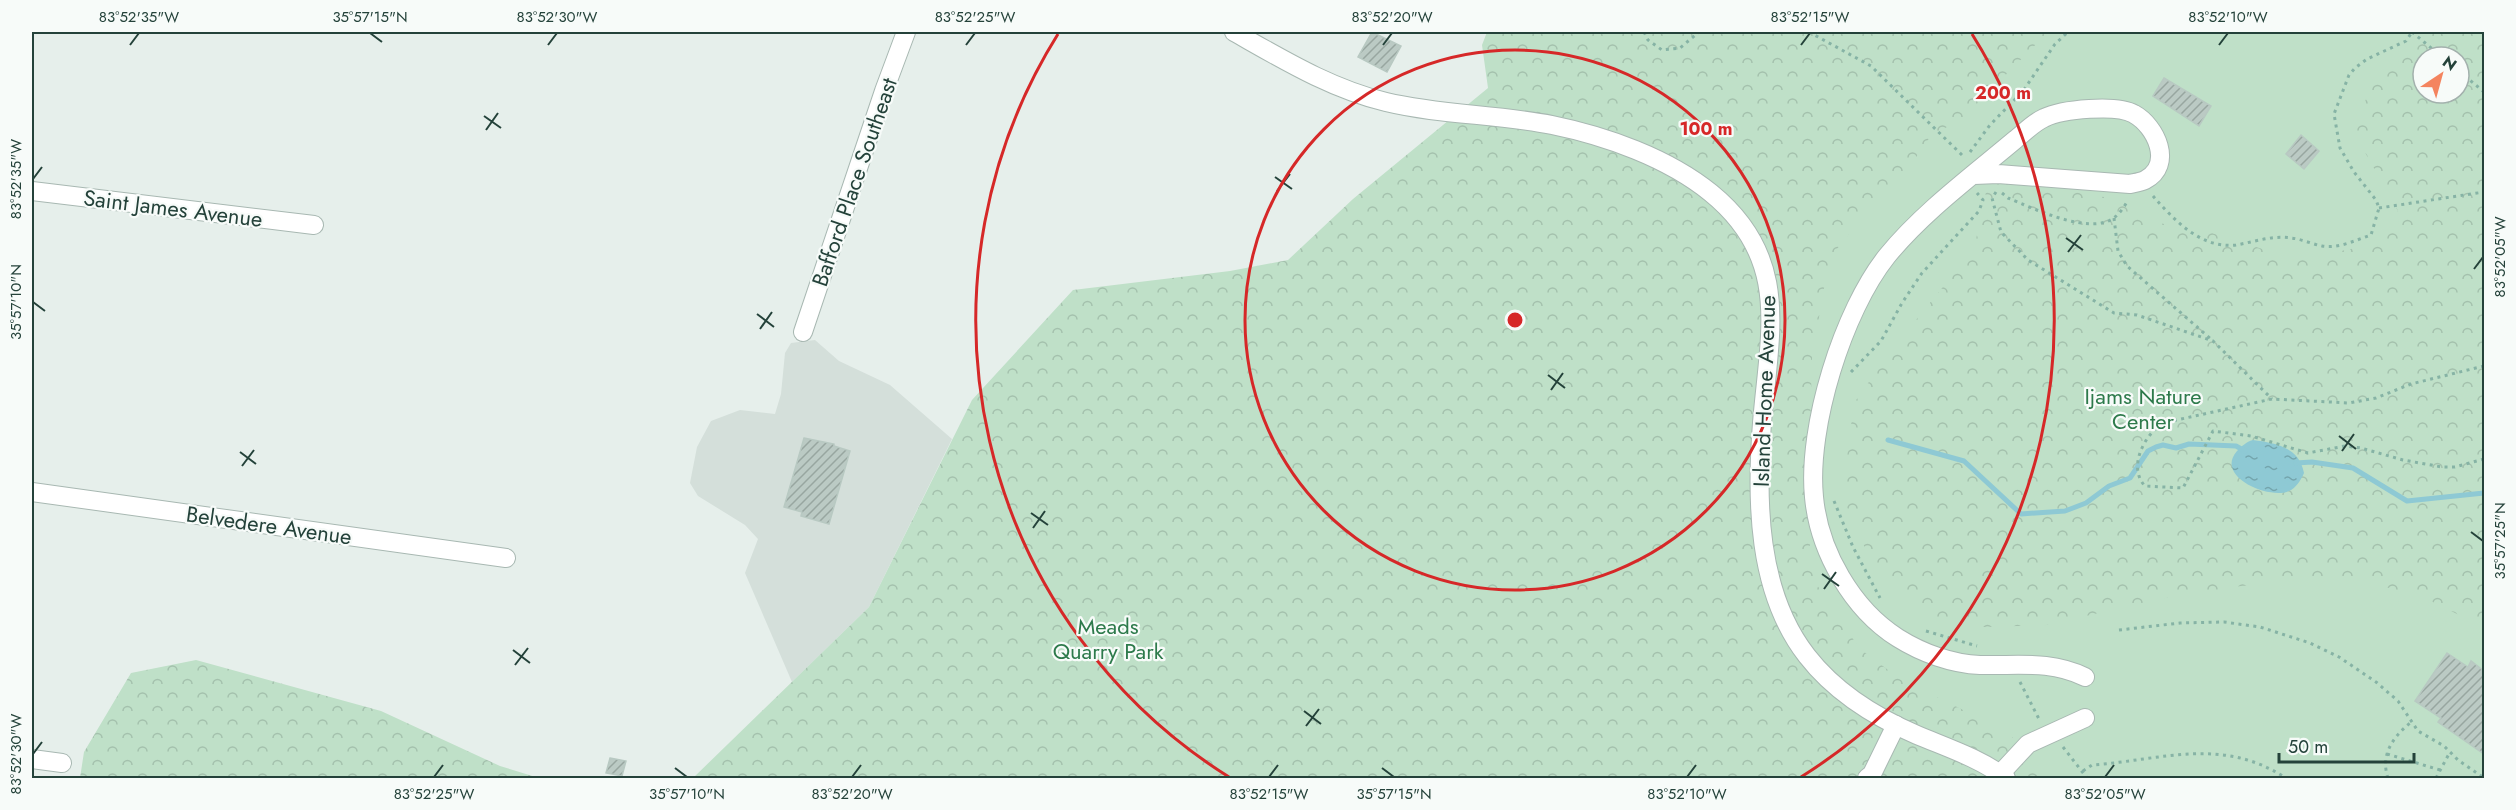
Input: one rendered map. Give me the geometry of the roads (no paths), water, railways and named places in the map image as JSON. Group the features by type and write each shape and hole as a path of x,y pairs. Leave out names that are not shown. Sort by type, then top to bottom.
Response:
{"street":[{"name":"Bafford Place Southeast","path":"803,332 906,32"},
{"name":"Island Home Avenue","path":"1234,32 1322,79 1369,98 1411,107 1551,125 1611,142 1684,175 1723,204 1735,217 1754,246 1765,271 1770,297 1772,327 1762,427 1760,493 1766,552 1777,600 1799,645 1820,671 1854,701 1896,725 1966,755 2003,776"},
{"path":"1970,178 1998,174 2134,187 2155,171 2161,159 2160,146 2146,124 2136,114 2123,109 2064,112 2044,118 1970,178 1901,240 1886,258 1860,299 1835,363 1824,403 1814,466 1814,498 1821,530 1836,567 1856,598 1881,625 1913,646 1968,664 2054,665 2085,677"},
{"name":"Saint James Avenue","path":"32,191 314,225"},
{"name":"Belvedere Avenue","path":"32,492 506,558"},
{"path":"2003,776 2028,744 2085,718"},
{"path":"1867,778 1872,774 1896,725"},
{"path":"32,759 62,763"}],"water":[{"path":"2253,440 2278,445 2297,457 2304,473 2294,488 2280,493 2270,492 2247,484 2238,477 2233,469 2232,461 2239,449"}],"waterway":[{"path":"1888,440 1964,461 2021,514 2065,511 2086,503 2109,486 2130,478 2148,451 2163,445 2176,448 2189,444 2236,446 2245,451"},
{"path":"2296,463 2312,462 2353,468 2407,501 2484,493"}],"park label":[{"name":"Ijams Nature Center","path":"2143,408"},
{"name":"Meads Quarry Park","path":"1108,638"}]}
